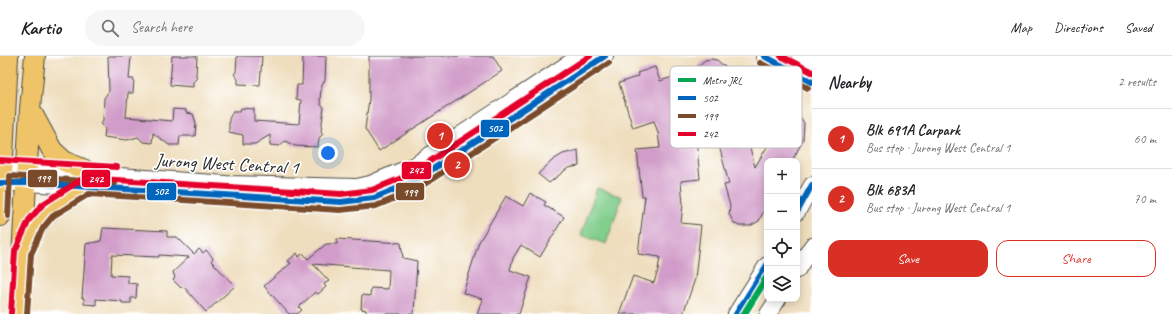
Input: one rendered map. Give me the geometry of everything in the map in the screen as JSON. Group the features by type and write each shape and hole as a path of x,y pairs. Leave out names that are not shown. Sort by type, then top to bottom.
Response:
{"main road":[{"path":"0,216 3,117 8,56"},
{"path":"19,314 30,109 35,56"},
{"path":"23,252 36,224 48,210 89,180 52,150 30,109"}],"street":[{"name":"Jurong West Central 1","path":"89,180 343,188 370,184 415,165 580,56"},
{"name":"Jurong West Central 1","path":"2,175 27,175 341,202 374,198 413,182 605,56"},
{"path":"764,56 783,66"},
{"path":"800,56 812,63"},
{"path":"802,76 812,81"},
{"path":"800,207 812,185"},
{"path":"800,266 812,246"},
{"path":"736,314 766,266"},
{"path":"768,314 776,302"}],"green space":[{"path":"597,188 622,197 606,244 581,235"}],"building":[{"path":"108,56 131,56 129,79 134,79 133,93 128,93 126,117 172,121 173,109 186,110 186,113 193,114 196,123 195,136 180,136 179,145 169,145 153,133 152,143 143,142 138,137 127,140 104,137 105,129 101,123 103,120 104,98 109,91"},
{"path":"172,56 197,56 197,78 193,82 193,87 170,85"},
{"path":"237,56 262,56 260,85 238,84 238,79 234,74 236,72"},
{"path":"303,56 326,56 325,80 321,87 320,100 321,105 324,107 321,131 323,134 319,138 318,147 295,146 285,141 279,146 270,145 270,135 255,144 243,144 243,135 229,132 229,119 233,111 240,111 241,108 254,109 254,121 299,124 301,100 296,99 297,85 302,85"},
{"path":"369,56 493,56 502,71 379,151 365,129 369,99"},
{"path":"711,59 717,60 724,66 698,66 705,60"},
{"path":"655,67 660,81 670,78 670,148 697,148 700,179 681,181 683,204 681,223 701,225 695,279 683,314 619,314 633,276 654,283 660,257 638,254 645,196 642,196 637,150 660,148 658,133 654,121 633,128 619,83 639,76 637,73"},
{"path":"802,120 804,123 803,140 802,142"},
{"path":"720,148 750,148 755,167 766,148 799,148 794,158 764,158 764,210 759,221 750,226 739,226 734,223 729,214 730,206 724,185 729,184"},
{"path":"578,150 579,166 568,168 549,183 538,174 553,160 563,154"},
{"path":"530,193 546,202 544,205 564,217 540,257 521,245 513,258 510,270 531,277 519,314 477,314 482,299 463,293 479,242 506,196 523,206"},
{"path":"103,228 167,231 167,237 177,237 194,254 199,249 203,253 206,250 213,258 211,261 235,286 206,312 183,286 181,288 173,280 175,278 173,272 189,257 159,255 159,257 112,255 111,275 128,276 128,283 137,284 136,298 131,298 131,303 96,299 96,305 84,304 84,298 82,298 86,244 101,241"},
{"path":"337,239 401,243 403,258 417,261 414,314 366,314 366,310 361,309 362,295 370,296 371,288 388,289 389,270 313,264 329,281 324,284 326,287 318,294 315,292 299,307 302,310 297,314 289,314 264,286 291,263 288,261 297,253 299,257 303,253 308,259 326,244 337,244"}],"metro line":[{"name":"JRL","path":"744,314 764,282"}],"transit line":[{"name":"242","path":"11,313 15,251 29,220 43,204 84,178 341,194 372,190 409,175 590,56"},
{"name":"502","path":"0,183 27,183 341,202 374,198 413,182 605,56"},
{"name":"502","path":"764,56 782,66"},
{"name":"242","path":"781,56 800,66"},
{"name":"199","path":"27,314 31,254 43,228 53,216 89,194 340,210 376,206 417,189 609,63"},
{"name":"199","path":"760,63 766,66"},
{"name":"242","path":"802,67 812,72"},
{"name":"502","path":"802,77 812,82"},
{"name":"199","path":"802,85 808,88"},
{"name":"242","path":"0,160 117,167"},
{"name":"199","path":"8,216 10,176 115,183"},
{"name":"502","path":"800,207 812,185"},
{"name":"502","path":"736,314 766,266"}],"place":[{"name":"Blk 691A Carpark","path":"440,136"},
{"name":"Blk 683A","path":"457,165"}]}
